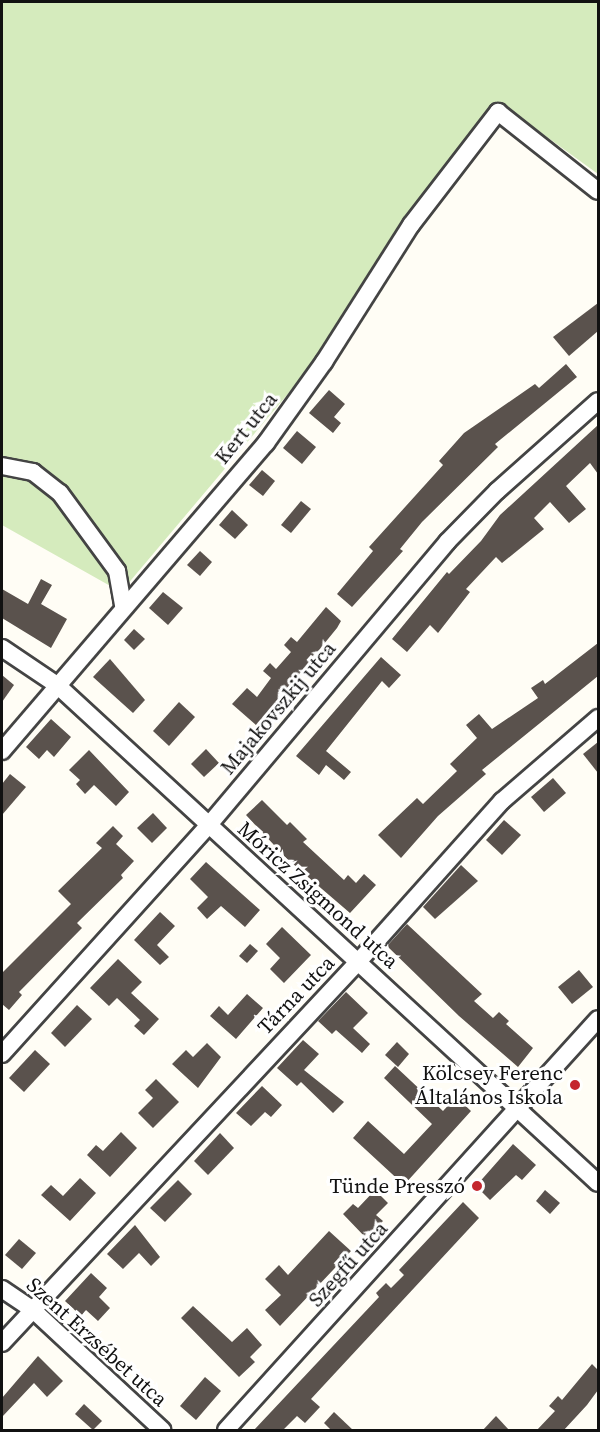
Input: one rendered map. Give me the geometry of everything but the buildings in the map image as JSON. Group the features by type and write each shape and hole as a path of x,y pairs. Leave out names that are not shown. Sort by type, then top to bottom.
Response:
{"street":[{"name":"Kert utca","path":"2,751 123,606 266,443 324,362 411,225 498,112 598,191"},
{"name":"Majakovszkij utca","path":"2,1054 208,826 447,542 497,491 598,401"},
{"path":"2,466 33,472 60,493 117,571 123,606"},
{"name":"Móricz Zsigmond utca","path":"2,648 57,685 598,1183"},
{"name":"Tárna utca","path":"2,1343 358,962 502,801 598,718"},
{"name":"Szegfű utca","path":"226,1431 598,1019"},
{"name":"Szent Erzsébet utca","path":"2,1289 32,1309 162,1431"}],"green space":[{"path":"2,2 598,2 598,174 503,105 292,389 121,592 2,525"}],"place":[{"name":"Kölcsey Ferenc Általános Iskola","path":"575,1085"},
{"name":"Tünde Presszó","path":"477,1186"}]}
